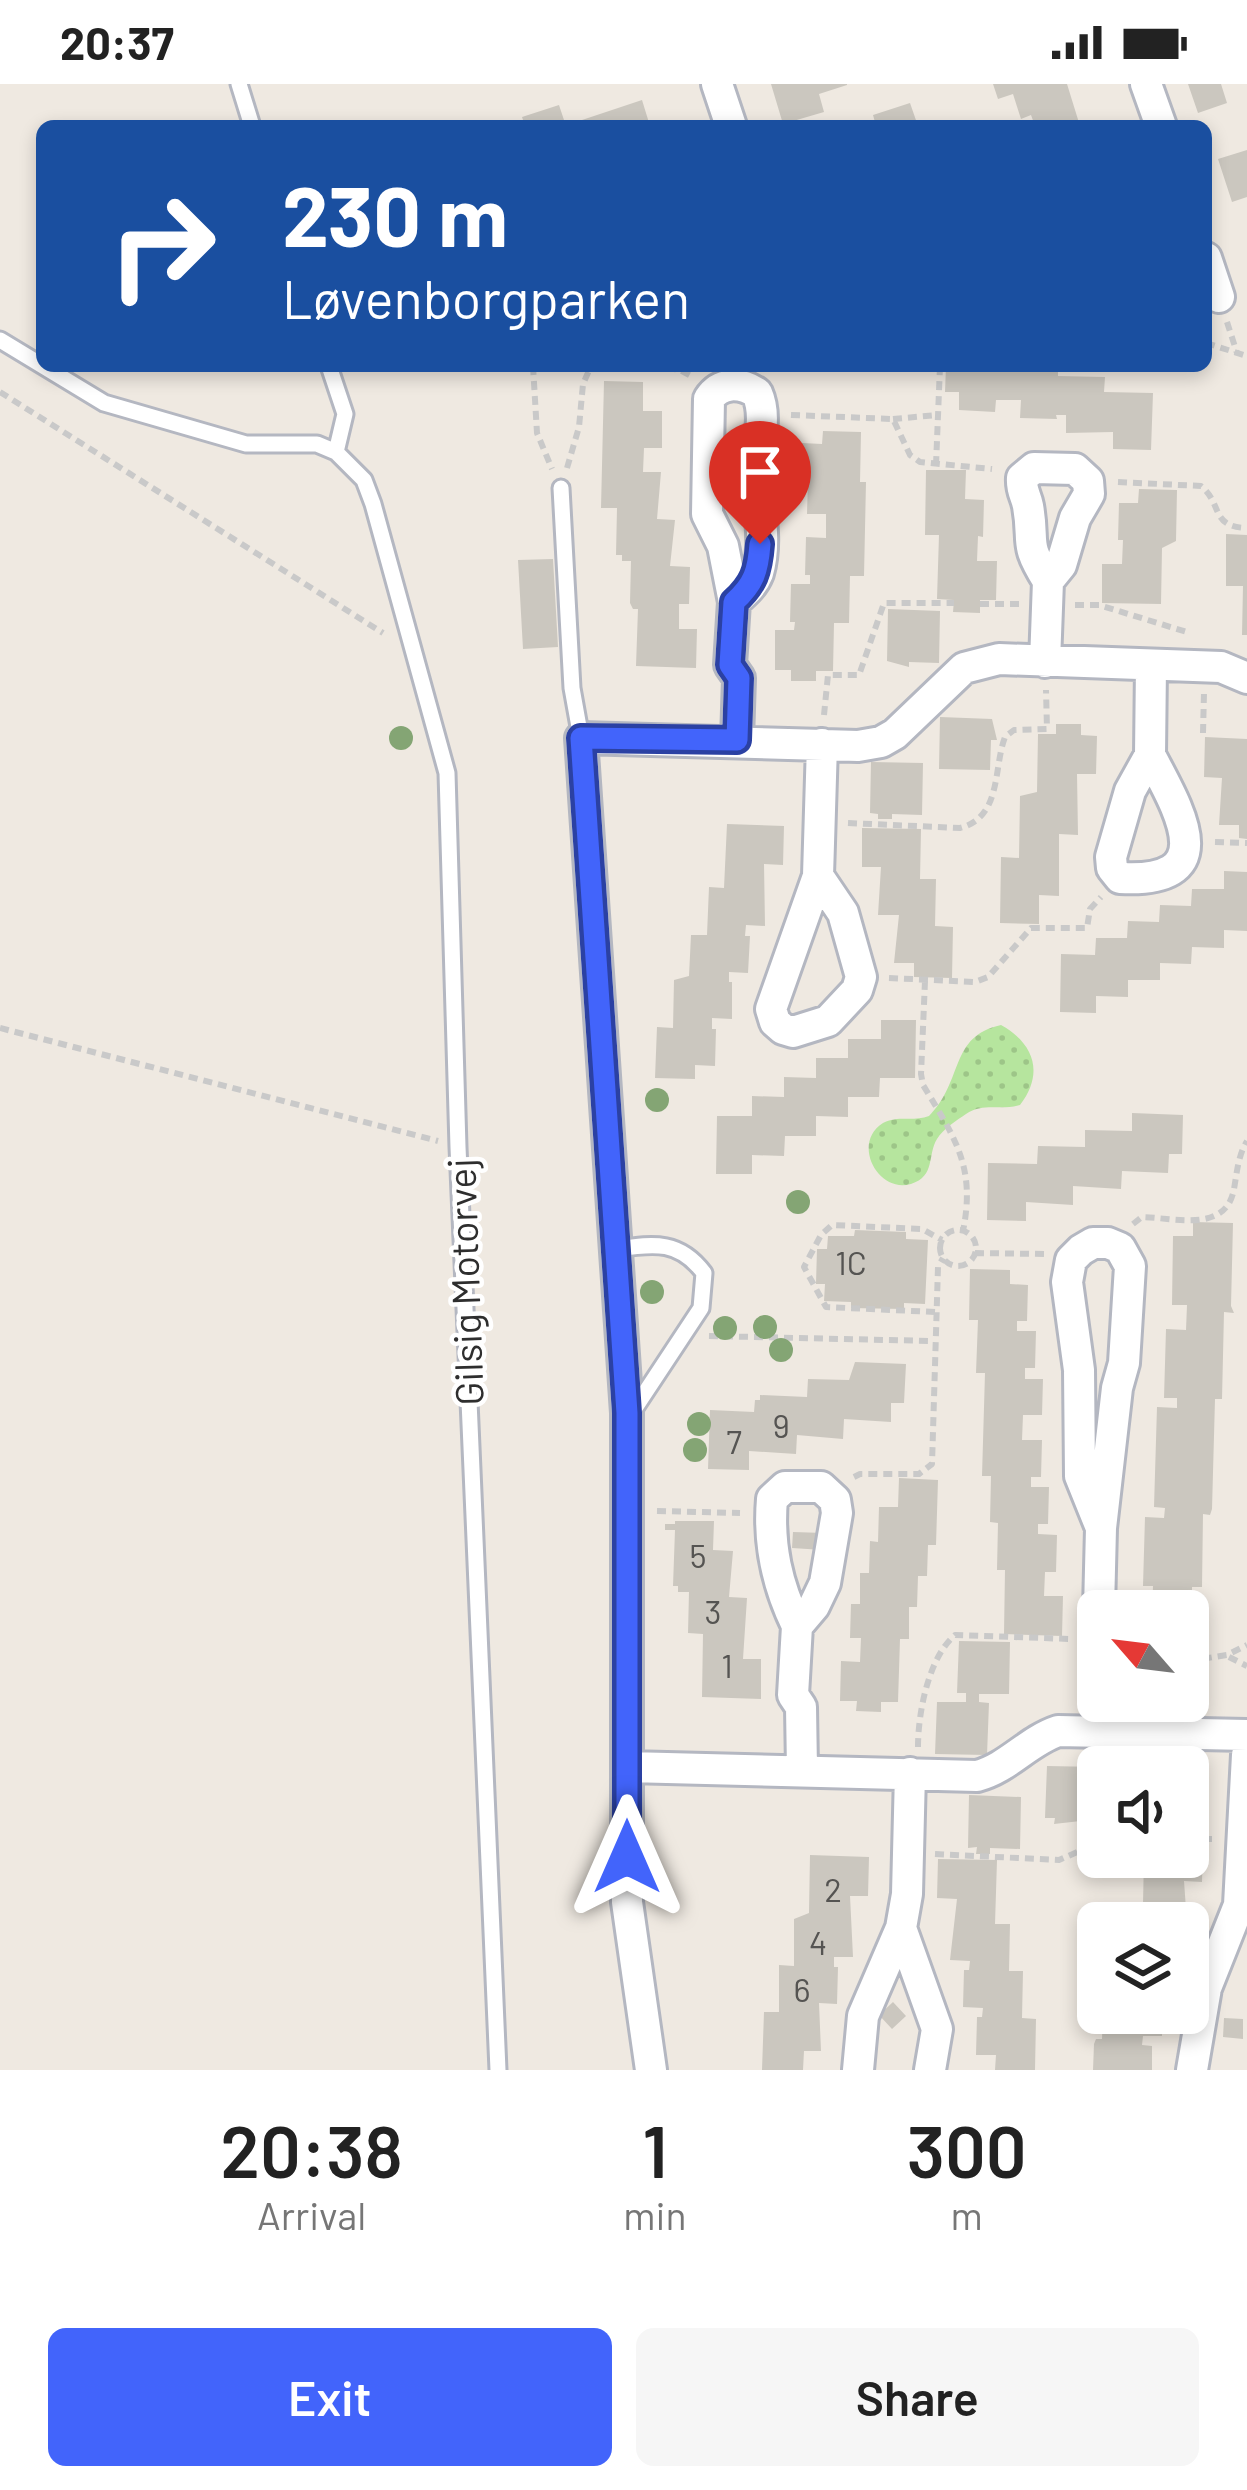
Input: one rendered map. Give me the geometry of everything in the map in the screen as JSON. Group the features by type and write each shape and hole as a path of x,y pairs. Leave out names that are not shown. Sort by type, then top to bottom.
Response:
{"street":[{"path":"717,84 729,120"},
{"path":"1146,84 1159,120"},
{"path":"1212,276 1219,297"},
{"path":"734,602 758,571 763,517 756,474 763,414 757,393 748,387 722,386 709,399 707,514 723,546 734,602 730,665 739,678 737,740"},
{"path":"1045,662 1047,592 1028,544 1028,504 1021,489 1026,471 1075,469 1088,482 1090,494 1075,518 1067,553 1047,592"},
{"path":"651,2070 627,1902 627,1421 581,738 858,746 881,742 964,668 981,661 1221,667 1247,678"},
{"path":"1150,754 1130,791 1111,857 1120,878 1167,871 1185,854 1187,842 1181,815 1150,754 1151,664"},
{"path":"818,876 843,914 862,976 857,990 829,1021 794,1032 775,1022 771,1009 818,876 822,744"},
{"path":"1099,1590 1101,1528 1124,1363 1130,1266 1120,1248 1093,1243 1071,1260 1067,1282 1079,1370 1079,1476 1101,1528"},
{"path":"797,1627 814,1606 833,1550 837,1514 829,1492 820,1487 785,1487 772,1498 771,1513 779,1589 797,1627 793,1695 802,1707 802,1771"},
{"path":"628,1767 977,1776 1006,1765 1046,1735 1082,1729 1093,1722"},
{"path":"1146,1722 1247,1736"},
{"path":"1192,2070 1206,1988 1243,1912 1247,1755"},
{"path":"858,2070 863,2015 901,1928 910,1773"},
{"path":"901,1928 937,2029 930,2070"}],"lane":[{"path":"239,84 250,120"},
{"path":"0,340 36,362"},
{"path":"53,372 104,403 246,444 317,444 336,452 345,414 331,372"},
{"name":"Gilsig Motorvej","path":"336,452 364,481 373,504 447,773 458,1147 498,2070"},
{"path":"561,488 572,688 581,738"},
{"path":"618,1249 661,1244 679,1248 704,1273 706,1290 691,1325 627,1421"}],"path":[{"path":"1212,345 1247,356"},
{"path":"533,372 537,433 561,488"},
{"path":"561,488 589,372"},
{"path":"936,465 940,372"},
{"path":"0,392 412,651"},
{"path":"763,414 938,415"},
{"path":"892,418 910,455 920,462 1026,471"},
{"path":"1088,482 1202,486 1222,521 1231,528 1247,528"},
{"path":"980,604 1047,592 1206,635"},
{"path":"822,744 828,675 859,675 884,603 954,603"},
{"path":"820,822 973,825 992,800 1005,736 1014,730 1047,729 1045,662"},
{"path":"862,976 975,982 988,977 1031,928 1087,928 1090,909 1120,878"},
{"path":"925,981 921,1074 958,1143 969,1183 963,1231"},
{"path":"0,1028 458,1147"},
{"path":"1120,1248 1130,1226 1142,1217 1212,1219 1225,1214 1247,1141"},
{"path":"935,1312 826,1307 804,1267 821,1235 832,1225 922,1229 942,1240"},
{"path":"942,1240 951,1232 963,1231 975,1242 969,1262 959,1266 943,1258"},
{"path":"829,1492 860,1474 919,1474 932,1464 933,1341 942,1240"},
{"path":"975,1253 1049,1254 1071,1260"},
{"path":"691,1325 713,1339 933,1341"},
{"path":"630,1510 771,1513"},
{"path":"910,1773 918,1756 920,1705 939,1654 955,1635 1077,1640"},
{"path":"1209,1658 1247,1645"},
{"path":"1227,1655 1247,1666"},
{"path":"908,1853 1059,1860 1077,1852"}],"green space":[{"path":"1001,1025 1022,1041 1032,1061 1032,1082 1020,1105 979,1108 966,1114 937,1139 924,1176 911,1184 888,1182 869,1154 874,1132 888,1121 929,1116 948,1089 965,1049 984,1031"}],"building":[{"path":"771,84 847,84 819,94 824,112 782,120"},
{"path":"993,84 1067,84 1078,120 1033,120 1031,115 1021,119 1013,94 998,99"},
{"path":"1188,84 1221,84 1227,103 1198,113"},
{"path":"642,100 648,120 582,120"},
{"path":"910,103 916,120 874,120 873,115"},
{"path":"559,105 564,120 523,120"},
{"path":"1247,150 1247,197 1232,202 1218,159"},
{"path":"946,372 1105,377 1104,392 1153,393 1151,450 1113,449 1113,432 1066,433 1066,415 1020,418 1021,400 996,400 995,412 959,410 959,392 945,392"},
{"path":"604,381 643,382 643,411 662,411 662,448 644,448 643,472 661,472 657,519 675,520 670,566 690,567 689,604 679,604 679,629 697,629 696,668 636,666 638,609 630,603 631,561 616,555 617,508 601,508"},
{"path":"823,431 861,432 860,482 866,482 864,576 850,576 849,623 834,623 833,671 816,671 816,681 791,681 791,670 775,670 775,630 794,630 791,584 810,584 810,575 805,575 806,537 826,538 826,514 807,514 808,481 801,481 802,443 822,444"},
{"path":"926,470 966,470 965,499 984,500 977,561 997,561 996,600 980,600 980,613 953,612 954,600 937,599 939,535 925,535"},
{"path":"1139,489 1177,490 1176,541 1162,548 1161,604 1102,603 1102,564 1122,564 1119,503 1138,503"},
{"path":"1226,534 1247,535 1247,635 1242,635 1243,586 1226,586"},
{"path":"553,559 558,647 523,649 518,560"},
{"path":"888,609 940,611 939,663 909,662 909,667 887,661"},
{"path":"940,717 992,719 997,740 991,740 990,770 939,769"},
{"path":"1056,724 1081,724 1081,735 1097,736 1096,774 1077,774 1078,835 1059,834 1059,896 1039,895 1039,924 1000,923 1001,857 1019,858 1020,796 1037,792 1038,734 1056,734"},
{"path":"1205,737 1247,739 1247,839 1239,838 1239,825 1219,825 1222,778 1204,777"},
{"path":"871,762 923,763 922,815 892,814 892,819 878,819 878,814 870,813"},
{"path":"727,824 784,826 783,865 764,864 765,926 746,925 748,973 729,972 732,1019 712,1018 715,1066 695,1065 695,1079 655,1078 657,1027 673,1028 674,980 689,976 691,935 707,935 709,887 724,888"},
{"path":"862,828 921,829 920,879 936,879 935,926 953,927 952,978 914,977 914,963 894,963 899,915 878,915 881,867 862,867"},
{"path":"1224,871 1247,872 1247,931 1224,930 1224,948 1192,947 1191,964 1160,963 1160,980 1128,980 1128,997 1096,996 1096,1013 1060,1012 1061,954 1095,955 1096,938 1127,938 1128,921 1159,922 1160,905 1191,906 1192,889 1224,889"},
{"path":"881,1020 916,1020 915,1078 880,1078 879,1097 848,1097 848,1117 816,1116 816,1136 785,1136 784,1156 752,1155 752,1174 716,1174 717,1116 752,1116 752,1096 784,1097 784,1077 816,1078 816,1058 848,1058 848,1039 881,1039"},
{"path":"1132,1113 1183,1115 1182,1154 1169,1154 1168,1173 1122,1171 1121,1189 1073,1186 1073,1205 1026,1202 1026,1221 987,1220 988,1163 1037,1164 1038,1146 1085,1147 1085,1130 1132,1131"},
{"path":"1193,1222 1233,1223 1234,1313 1224,1312 1222,1399 1215,1399 1212,1509 1210,1515 1203,1514 1202,1587 1153,1590 1153,1586 1143,1586 1145,1517 1164,1518 1165,1508 1154,1507 1157,1407 1177,1408 1177,1398 1164,1398 1166,1329 1186,1330 1187,1305 1172,1305 1173,1236 1193,1236"},
{"path":"855,1230 906,1232 906,1239 928,1240 925,1304 904,1303 904,1309 851,1308 851,1302 824,1301 825,1284 816,1284 817,1249 827,1249 828,1236 854,1236"},
{"path":"970,1269 1010,1270 1010,1284 1028,1285 1027,1321 1017,1321 1017,1331 1036,1331 1035,1368 1025,1368 1025,1379 1043,1379 1042,1415 1023,1415 1022,1440 1042,1440 1041,1477 1031,1477 1031,1487 1049,1487 1048,1524 1038,1524 1038,1534 1057,1535 1056,1572 1045,1572 1044,1596 1063,1596 1062,1636 1004,1634 1005,1570 997,1570 998,1523 990,1522 991,1476 982,1476 985,1373 976,1373 978,1320 969,1320"},
{"path":"855,1362 906,1364 904,1403 891,1403 891,1422 844,1419 843,1439 797,1435 796,1454 749,1451 749,1470 708,1469 710,1410 754,1412 760,1395 807,1397 808,1379 849,1380"},
{"path":"899,1478 938,1480 936,1545 928,1545 927,1576 918,1576 917,1607 909,1607 909,1639 900,1639 898,1702 881,1702 881,1712 856,1711 857,1701 840,1701 841,1661 860,1662 861,1638 850,1638 851,1604 860,1604 860,1573 869,1573 870,1541 878,1542 879,1507 898,1507"},
{"path":"714,1521 713,1550 733,1551 729,1597 747,1598 743,1659 761,1659 761,1699 702,1697 703,1634 688,1633 689,1592 678,1592 678,1586 673,1586 675,1530 665,1530 665,1524"},
{"path":"793,1532 824,1533 823,1550 792,1548"},
{"path":"959,1641 1010,1642 1009,1694 979,1694 979,1702 989,1703 987,1755 935,1754 937,1702 966,1702 966,1693 957,1693"},
{"path":"1047,1766 1077,1767 1077,1821 1054,1824 1055,1818 1045,1818"},
{"path":"969,1795 1021,1797 1020,1849 990,1848 990,1854 976,1854 977,1847 968,1848"},
{"path":"810,1855 869,1857 868,1896 850,1896 853,1957 834,1957 837,2004 819,2003 821,2051 804,2051 803,2070 762,2070 764,2012 779,2012 779,1965 794,1966 794,1919 809,1913"},
{"path":"938,1859 997,1860 995,1924 1010,1924 1009,1971 1023,1971 1022,2018 1036,2019 1035,2070 995,2070 996,2055 976,2055 977,2017 982,2017 983,2008 963,2007 964,1970 969,1970 970,1961 950,1960 957,1899 937,1898"},
{"path":"1144,1878 1202,1878 1202,1882 1184,1881 1186,1902 1143,1902"},
{"path":"893,2002 906,2016 892,2029 879,2015"},
{"path":"1224,2018 1243,2019 1243,2039 1223,2037"},
{"path":"1102,2034 1162,2034 1143,2036 1142,2045 1152,2046 1152,2070 1093,2070 1094,2044"}],"route":[{"path":"627,1857 627,1413 581,738 737,740 739,678 730,665 734,602 758,571 760,544"}]}
